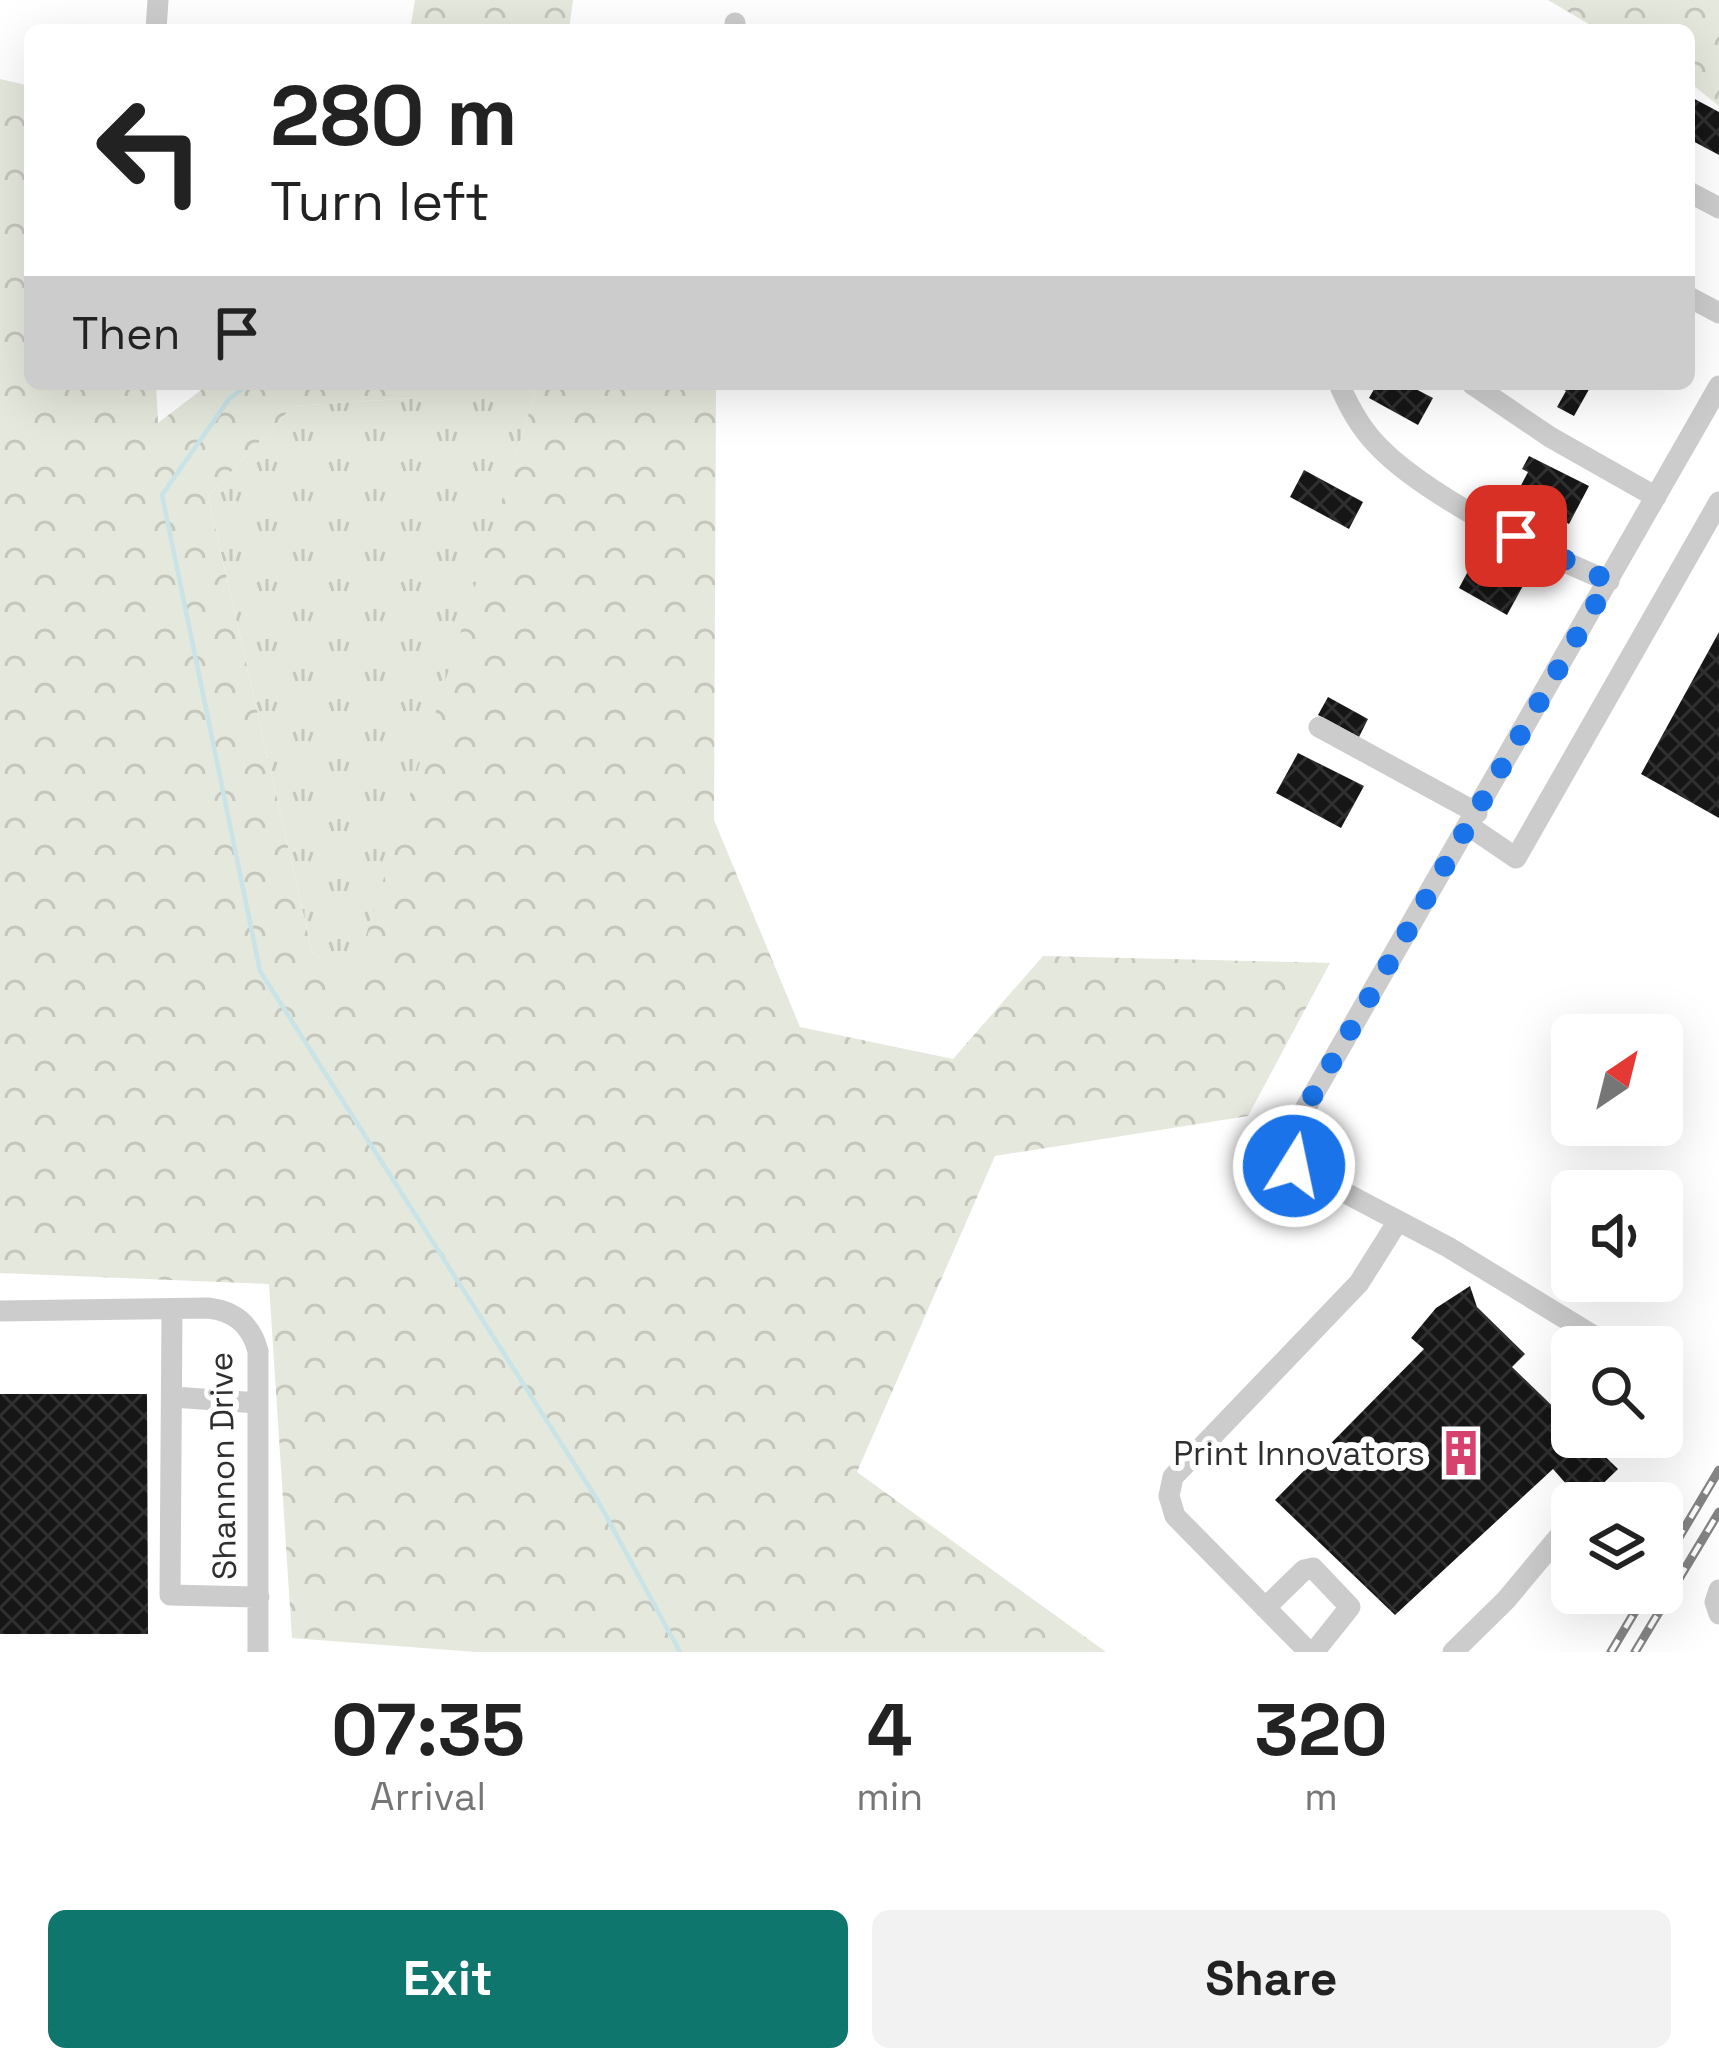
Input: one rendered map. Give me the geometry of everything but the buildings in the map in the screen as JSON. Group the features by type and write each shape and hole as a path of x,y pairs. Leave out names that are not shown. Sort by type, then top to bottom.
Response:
{"street":[{"path":"1578,1326 1448,1247 1294,1166 1293,1130 1719,386"},
{"path":"1342,390 1364,430 1406,471 1516,536 1609,581"},
{"path":"1481,390 1550,437 1656,497"},
{"path":"1319,727 1473,820 1516,858 1719,502"},
{"path":"1265,1608 1304,1570 1312,1568 1350,1607 1311,1652 1265,1608 1175,1516 1169,1496 1173,1477 1359,1283 1398,1221"},
{"name":"Shannon Drive","path":"0,1311 217,1308 250,1330 258,1351 258,1652"},
{"path":"172,1309 170,1595 259,1597"},
{"path":"173,1397 258,1403"},
{"path":"1453,1652 1551,1547"},
{"path":"1719,1590 1715,1602 1719,1614"}],"green space":[{"path":"415,0 573,0 570,24 411,24"},
{"path":"1548,0 1719,0 1719,106 1695,87 1695,24 1589,24"},
{"path":"0,79 24,85 24,390 156,390 158,423 201,390 416,390 414,398 293,406 208,496 312,952 352,980 536,390 716,390 714,820 800,1027 953,1059 1043,956 1330,963 1248,1116 995,1156 857,1472 1106,1652 476,1652 292,1638 269,1284 0,1273"},
{"path":"415,390 536,390 353,981 312,952 208,496 293,406 413,398"}],"waterway":[{"path":"242,390 229,399 162,495 260,971 598,1501 680,1652"}],"railway":[{"path":"1683,1531 1719,1470"},
{"path":"1635,1652 1719,1512"},
{"path":"1611,1652 1634,1614"}],"place":[{"name":"Print Innovators","path":"1461,1453"}],"route":[{"path":"1294,1166 1293,1130 1609,581 1516,536"}]}
